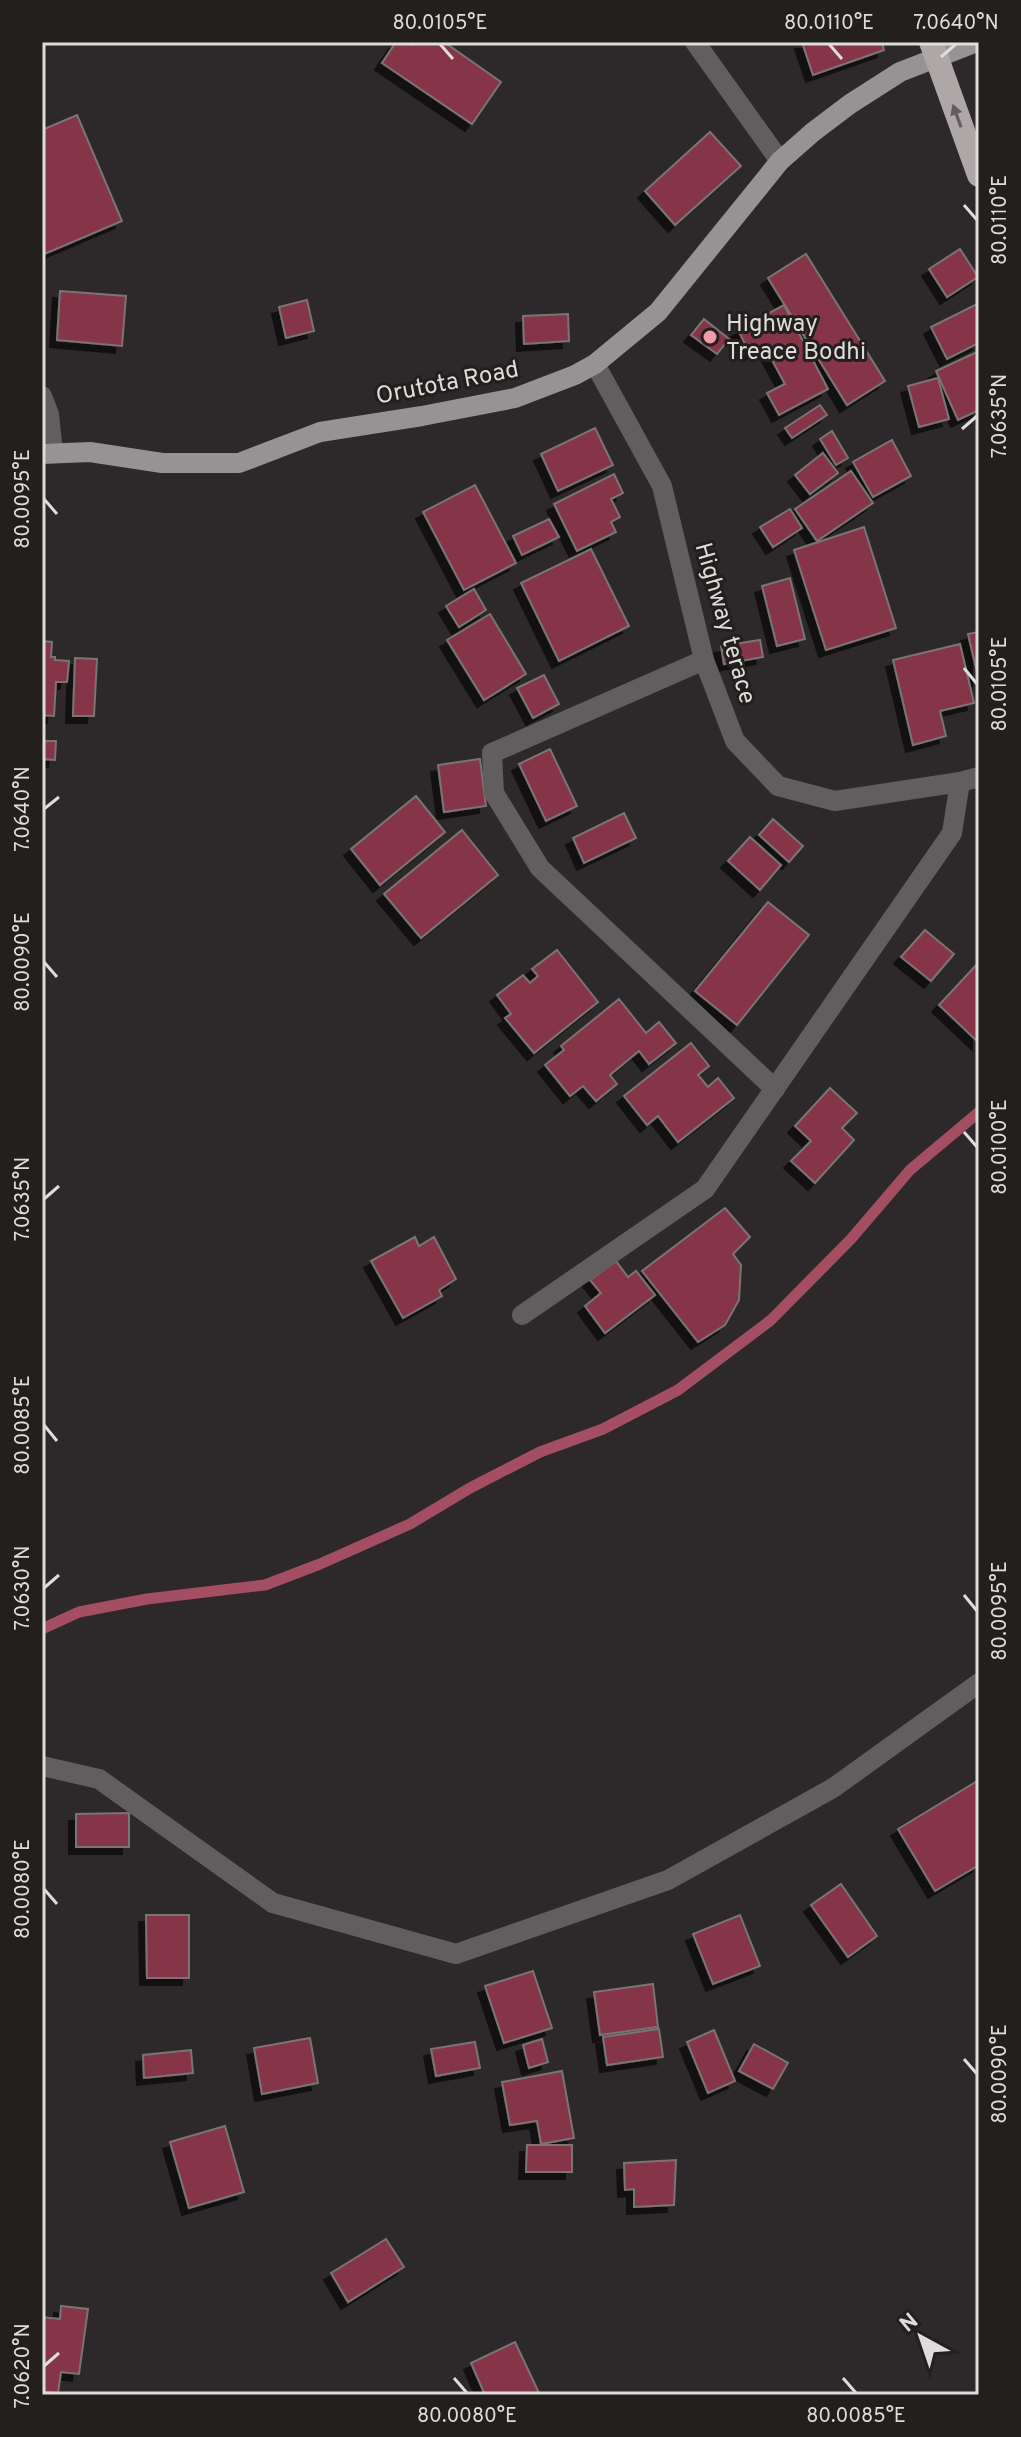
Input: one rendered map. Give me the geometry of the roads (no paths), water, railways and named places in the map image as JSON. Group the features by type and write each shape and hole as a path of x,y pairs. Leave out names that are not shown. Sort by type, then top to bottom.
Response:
{"highway":[{"path":"934,50 979,175"}],"main road":[{"name":"Orutota Road","path":"48,453 90,452 162,463 239,463 320,432 515,398 575,375 595,364 658,312 780,161 850,104 934,50 977,42"}],"street":[{"path":"695,42 780,161"},
{"name":"Highway terace","path":"595,364 662,486 704,660 735,741 778,786 835,801 969,779"},
{"path":"42,396 49,414 48,453"},
{"path":"704,660 492,753 494,793 540,868 775,1089"},
{"path":"522,1315 705,1189 952,833 969,779"},
{"path":"43,1769 99,1779 273,1903 456,1954 668,1880 833,1788 979,1683"}],"waterway":[{"path":"42,1629 79,1612 147,1599 265,1585 410,1524 470,1488 540,1452 603,1429 678,1390 771,1320 851,1239 910,1170 979,1112"}],"place":[{"name":"Highway Treace Bodhi","path":"710,337"}]}
